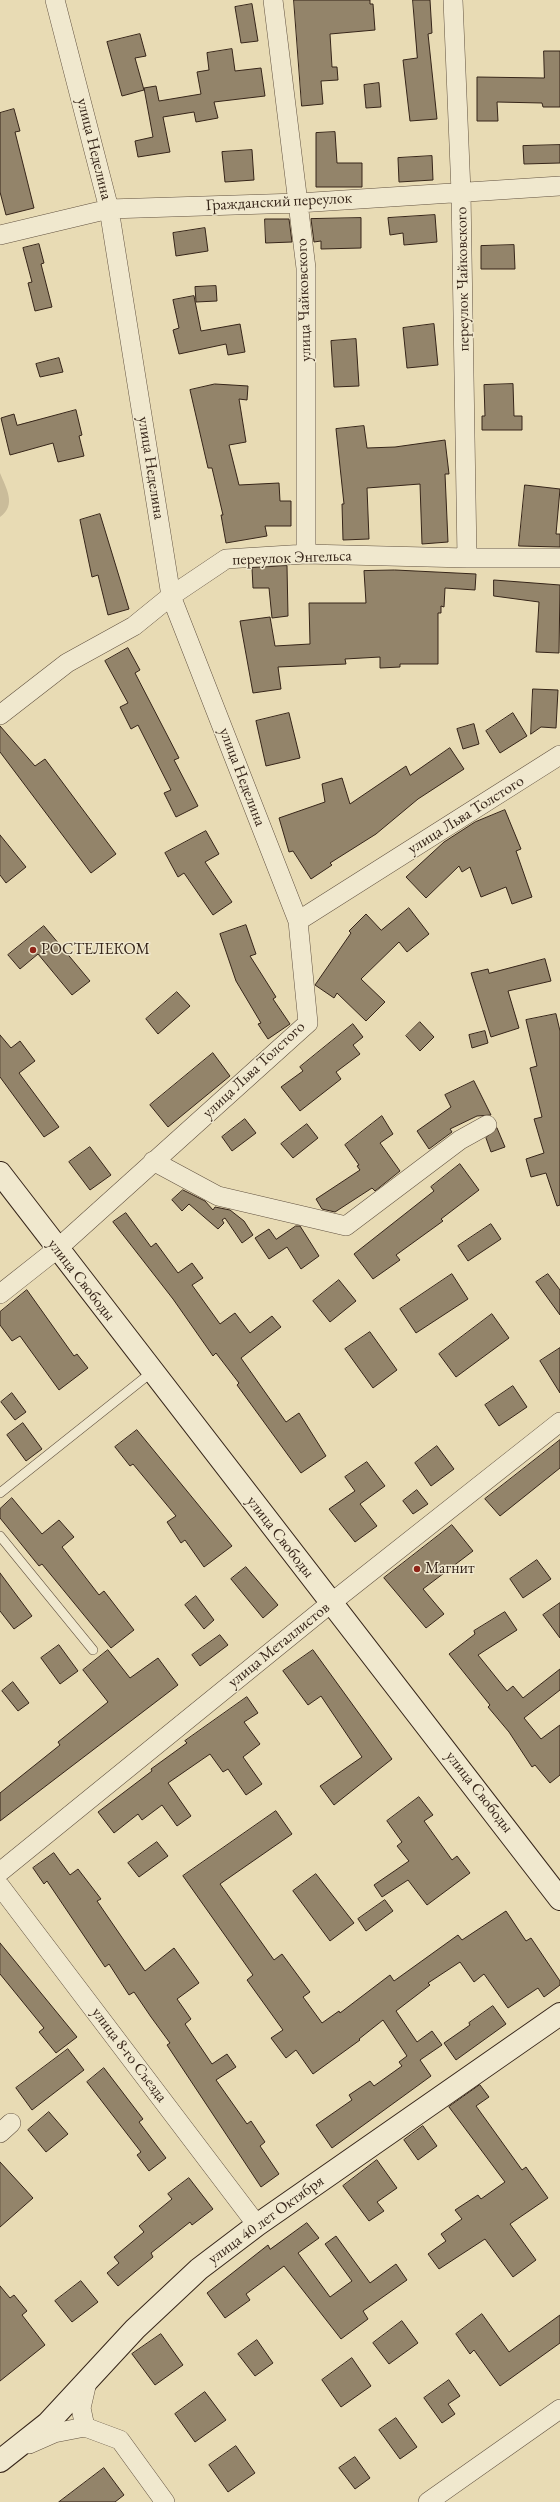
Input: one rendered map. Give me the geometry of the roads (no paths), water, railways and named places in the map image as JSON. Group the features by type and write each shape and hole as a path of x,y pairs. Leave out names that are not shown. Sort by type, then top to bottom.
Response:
{"street":[{"name":"улица Неделина","path":"55,0 109,209 171,596 298,921"},
{"name":"улица Чайковского","path":"273,0 306,268 306,554"},
{"name":"переулок Чайковского","path":"453,0 461,192 467,558"},
{"name":"Гражданский переулок","path":"0,235 109,209 298,203 560,186"},
{"name":"переулок Энгельса","path":"0,715 67,663 134,626 171,596 226,559 306,554 467,558 560,558"},
{"name":"улица Льва Толстого","path":"0,1294 57,1249 308,1023 298,921 560,755"},
{"path":"153,1161 218,1196 346,1226 460,1140 487,1125"},
{"name":"улица Свободы","path":"0,1173 57,1249 560,1899"},
{"name":"улица Металлистов","path":"0,1872 331,1603 560,1422"},
{"name":"улица 8-го Съезда","path":"0,1886 257,2225"},
{"name":"улица 40 лет Октября","path":"6,2456 48,2423 135,2329 199,2269 257,2225 560,2014"},
{"path":"85,2427 81,2408 86,2382"},
{"path":"428,2502 560,2409"},
{"path":"6,2456 54,2433 85,2427 120,2440 164,2502"}],"lane":[{"path":"0,1492 152,1372"},
{"path":"0,1536 93,1650"}],"place":[{"name":"РОСТЕЛЕКОМ","path":"33,950"},
{"name":"Магнит","path":"417,1569"}]}
